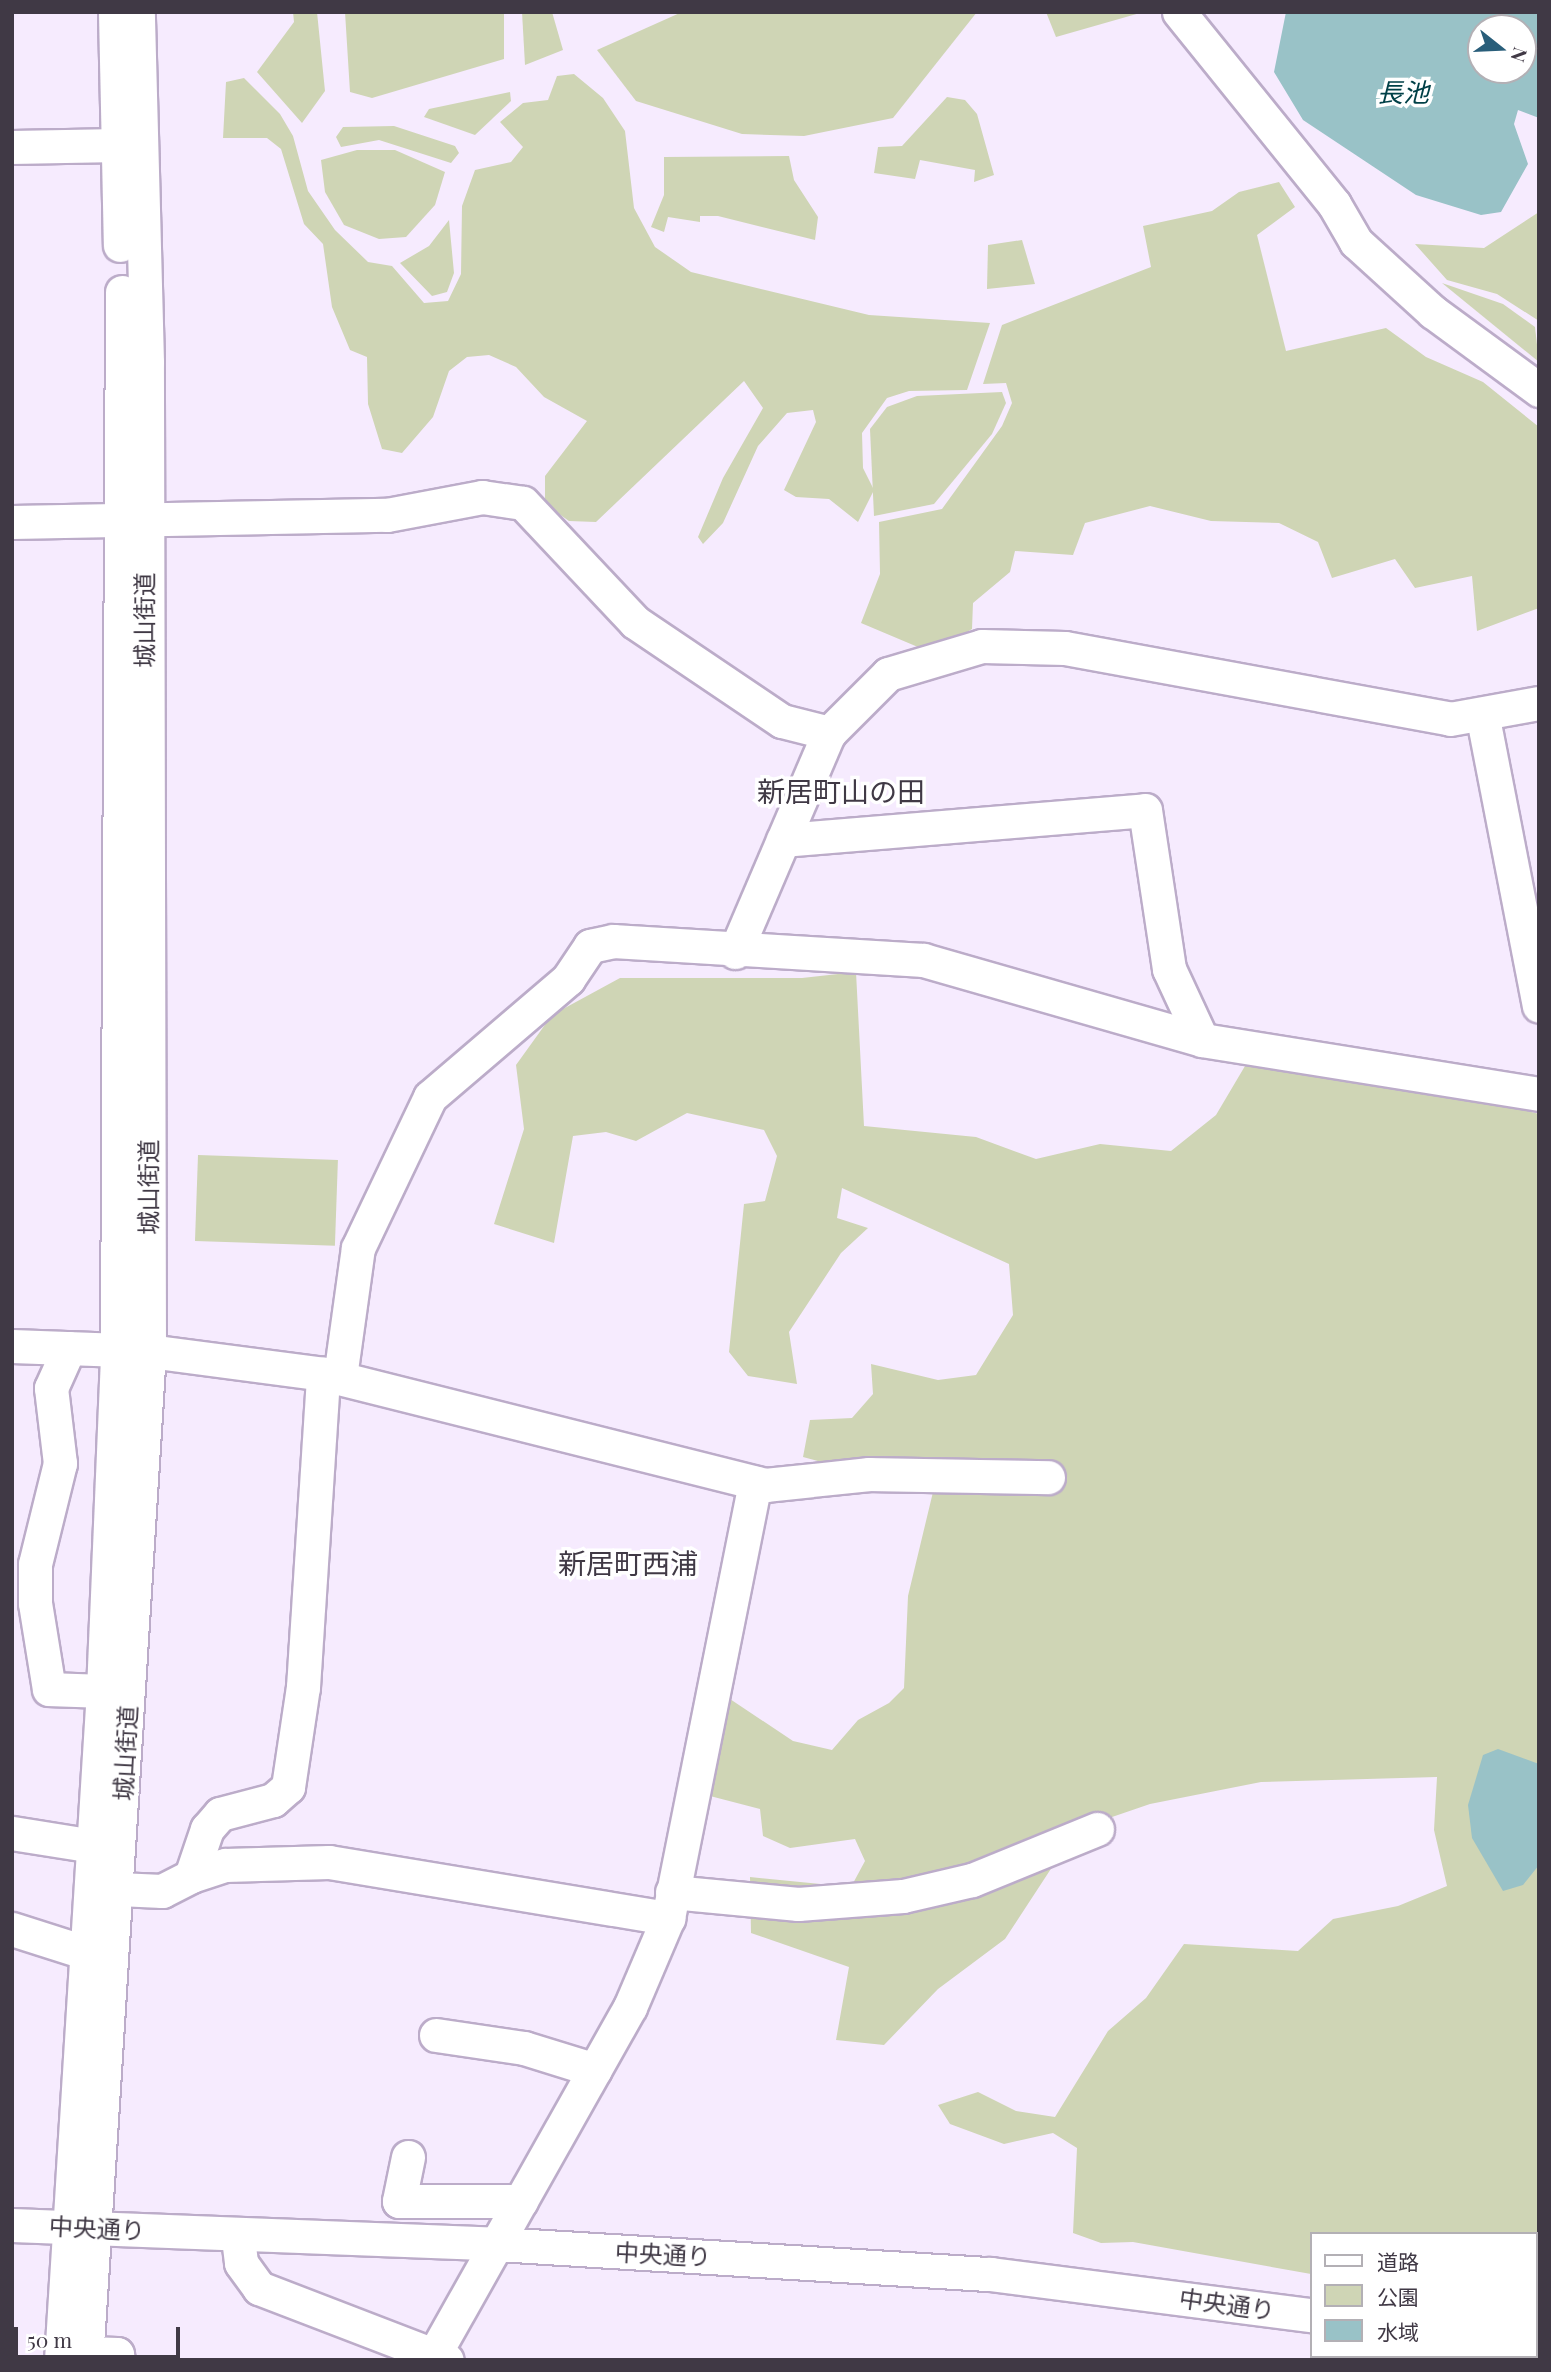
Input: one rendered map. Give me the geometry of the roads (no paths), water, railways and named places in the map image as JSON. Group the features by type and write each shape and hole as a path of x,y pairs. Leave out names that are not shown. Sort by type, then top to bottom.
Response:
{"street":[{"name":"城山街道","path":"83,2225 118,1889 133,1350 130,522 116,145 115,12"},
{"name":"城山街道","path":"130,522 147,362 138,12"},
{"path":"1179,12 1334,204 1356,242 1433,312 1539,390"},
{"path":"12,147 116,145"},
{"path":"12,522 130,522 387,515 482,497 523,503 635,622 782,721 829,733"},
{"path":"736,953 829,733 888,674 982,646 1065,648 1450,719 1483,718 1539,703"},
{"path":"1483,718 1539,1006"},
{"path":"783,840 1145,810 1169,969 1202,1040"},
{"path":"191,1876 207,1829 220,1814 273,1800 288,1787 303,1687 331,1375 358,1248 430,1097 568,979 590,946 613,941 736,953 923,960 1202,1040 1539,1094"},
{"path":"12,1346 133,1350 331,1375 755,1483 869,1474 1048,1477"},
{"path":"69,1348 51,1388 60,1463 35,1564 35,1603 49,1689 103,1691"},
{"name":"城山街道","path":"88,2358 83,2225 87,1953 103,1691 133,1350"},
{"path":"238,2238 241,2263 259,2288 437,2358 497,2244 595,2070 670,1905 755,1483"},
{"path":"118,1889 162,1891 191,1876 225,1865 329,1862 670,1905 798,1904 903,1896 972,1880 1097,1829"},
{"path":"12,1833 93,1846"},
{"path":"12,1929 87,1953"},
{"path":"436,2035 524,2048 595,2070"},
{"path":"408,2157 399,2201 521,2201"},
{"name":"中央通り","path":"12,2225 83,2225 238,2238 497,2244 990,2274 1310,2315"}],"water":[{"name":"長池","path":"1286,12 1539,12 1539,118 1518,110 1514,124 1528,164 1501,212 1481,215 1416,195 1303,120 1274,72"},
{"path":"1498,1749 1539,1764 1539,1865 1523,1885 1503,1891 1472,1838 1468,1805 1483,1755"}],"district":[{"name":"新居町山の田","path":"841,791"},
{"name":"新居町西浦","path":"628,1563"}]}
